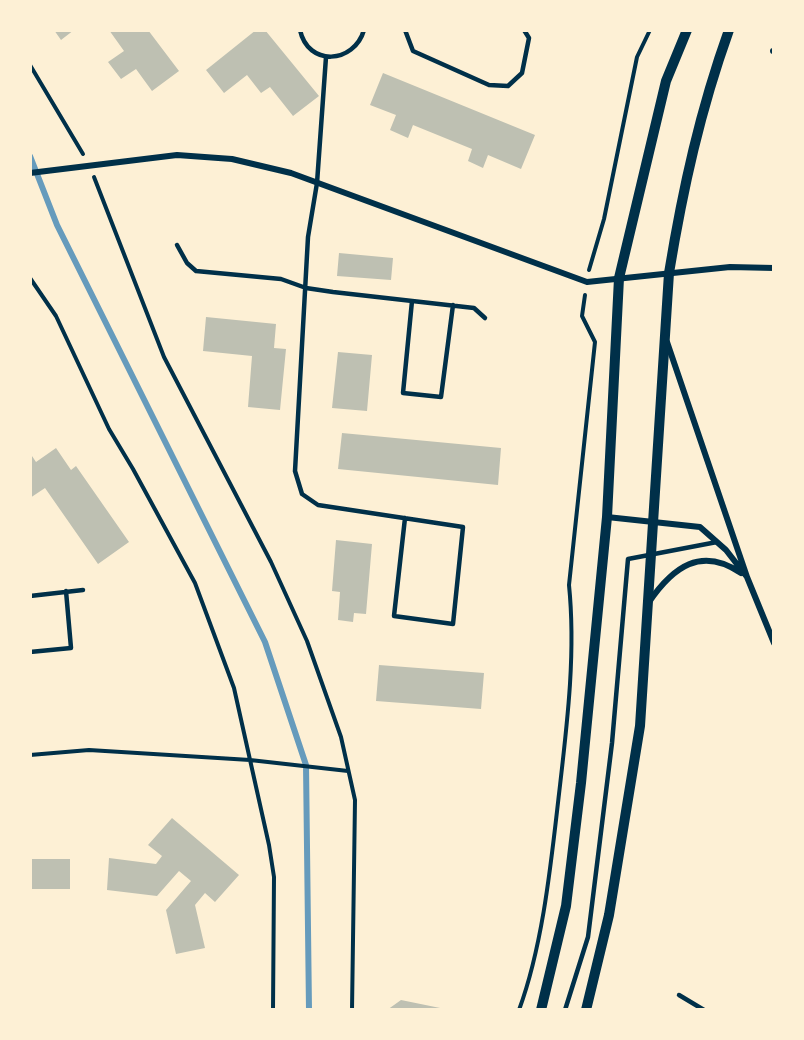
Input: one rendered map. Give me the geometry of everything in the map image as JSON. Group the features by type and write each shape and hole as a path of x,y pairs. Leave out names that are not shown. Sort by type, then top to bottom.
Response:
{"street":[{"path":"541,1010 566,906 581,783 607,517 619,278 666,81 687,30"},
{"path":"586,1010 609,915 640,726 669,273 680,210 706,94 729,30"},
{"path":"30,173 112,161 177,155 232,159 291,173 586,282 730,267 774,268"},
{"path":"666,338 747,577 774,643"},
{"path":"607,517 700,527 747,577"},
{"path":"647,605 666,579 705,559 728,564 747,577"}],"lane":[{"path":"300,30 307,47 326,57 347,54 356,47 364,30"},
{"path":"405,30 414,51 489,85 508,86 522,73 529,38 524,30"},
{"path":"326,57 317,183 308,237 295,471 302,494 318,505 405,518 463,527 453,624 394,616 405,518"},
{"path":"177,244 187,263 196,271 281,279 306,288 474,308 485,318"},
{"path":"412,301 403,393 441,397 453,306"},
{"path":"565,1010 588,937 612,743 628,559 717,543"},
{"path":"30,596 83,590"},
{"path":"30,652 71,648 66,591"},
{"path":"679,995 704,1010"}],"path":[{"path":"592,254 604,219 637,57 650,30"},
{"path":"30,65 85,165 164,357 270,562 307,641 341,737 355,800 351,1010"},
{"path":"30,278 56,316 109,429 134,469 195,583 234,688 274,877 273,1010"},
{"path":"519,1010 527,990 551,866 566,732 573,622 569,585 595,342 582,316"},
{"path":"30,755 89,750 250,760 348,771"}],"building":[{"path":"54,30 74,30 61,40"},
{"path":"109,30 148,30 179,71 152,91 136,69 121,79 108,62 124,51"},
{"path":"256,30 265,30 319,96 293,116 270,87 261,93 247,75 224,93 206,70"},
{"path":"383,73 535,135 521,169 488,155 483,168 468,161 472,149 413,125 408,138 390,130 396,115 370,105"},
{"path":"339,253 393,258 391,280 337,276"},
{"path":"206,317 276,324 274,348 286,349 280,410 248,407 252,356 203,351"},
{"path":"338,352 372,355 367,411 332,408"},
{"path":"342,433 501,448 498,485 338,469"},
{"path":"56,448 71,470 76,466 129,542 98,564 45,488 30,498 30,453 36,462"},
{"path":"336,540 372,544 366,614 354,613 353,622 338,620 340,592 332,591"},
{"path":"379,665 484,673 481,709 376,701"},
{"path":"172,818 239,875 215,902 205,893 195,905 205,948 176,954 166,910 191,881 179,871 157,896 107,890 109,858 156,864 162,856 148,845"},
{"path":"30,859 70,859 70,889 30,889"},
{"path":"401,1000 445,1009 445,1010 387,1010"}],"waterway":[{"path":"30,156 57,225 265,642 306,765 309,1010"}]}
